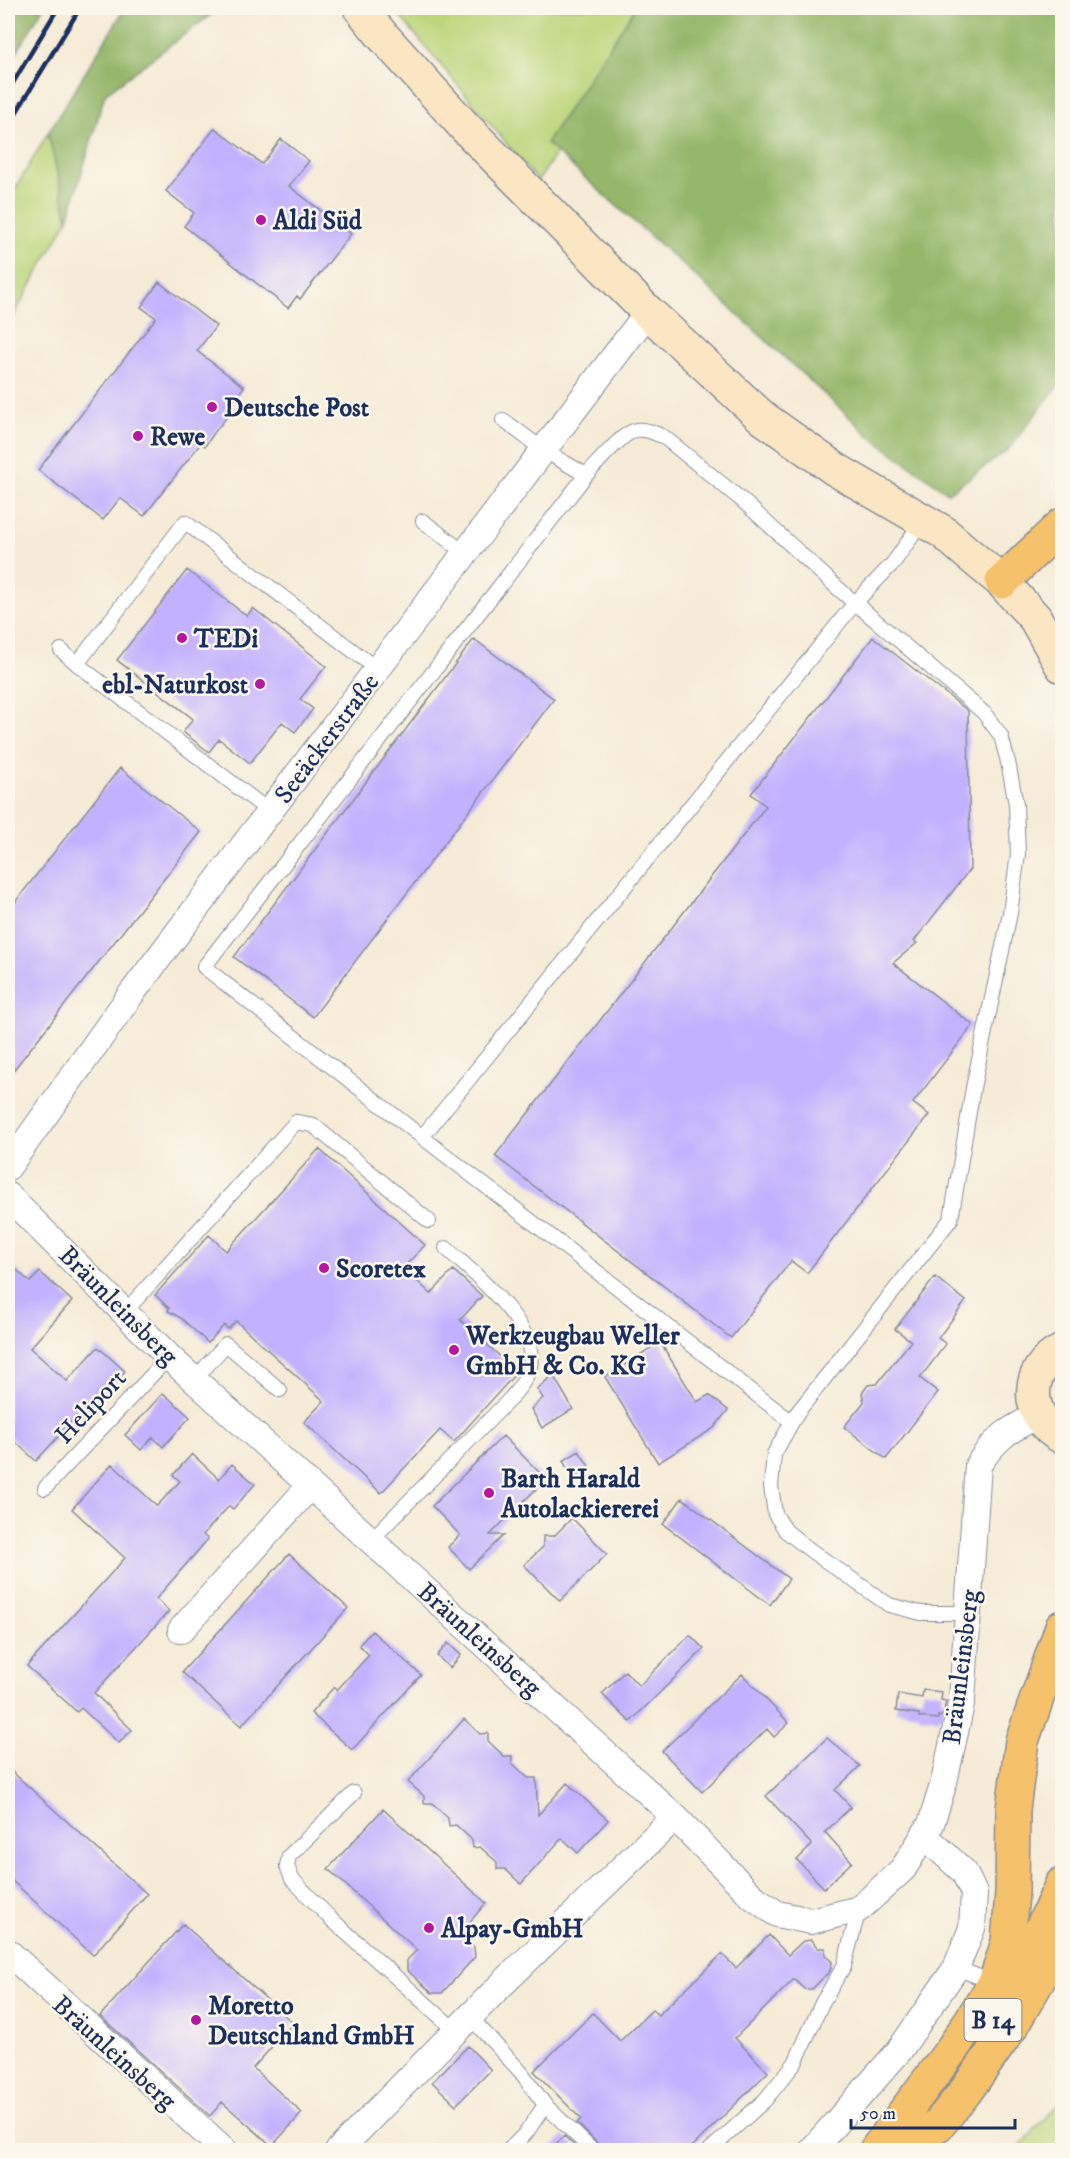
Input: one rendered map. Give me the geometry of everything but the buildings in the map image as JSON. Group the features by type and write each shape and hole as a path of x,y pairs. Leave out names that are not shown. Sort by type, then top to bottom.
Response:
{"main road":[{"path":"360,8 464,126 648,312 763,418 835,469 943,532 1002,582 1035,618 1062,666"},
{"path":"1002,582 1062,525"},
{"path":"1062,1351 1046,1361 1036,1378 1032,1396 1038,1414 1053,1432 1062,1437"},
{"path":"894,2149 953,2048 995,1983 1008,1942 1012,1893 1013,1809 1022,1741 1062,1627"},
{"name":"B 14","path":"894,2149 962,2070 1003,2004 1036,1941 1062,1884"},
{"path":"894,2149 939,2124 966,2092 1011,2027 1062,1939"}],"street":[{"name":"Seeäckerstraße","path":"8,1167 132,993 545,451 648,312"},
{"name":"Bräunleinsberg","path":"8,1196 169,1357 675,1817 752,1896 777,1914 811,1921 859,1909 903,1869 931,1824 944,1782 962,1700 978,1465 1005,1432 1038,1414"},
{"path":"181,1630 310,1486"},
{"path":"339,2151 463,2024 675,1817"},
{"path":"812,2151 899,2051 956,1968 972,1928 974,1893 964,1872 924,1835"},
{"name":"Bräunleinsberg","path":"8,1952 224,2151"}],"lane":[{"path":"503,420 545,451 586,475"},
{"path":"792,1422 204,967 586,475 615,445 634,430 650,430 664,437 743,501 855,603 984,713 1001,736 1016,804 1018,855 1010,913 974,1088 951,1220 792,1422 774,1454 771,1486 775,1514 786,1531 889,1605 921,1613 968,1613"},
{"path":"422,1137 855,603 894,562 923,520"},
{"path":"423,521 466,554"},
{"path":"77,664 185,522 378,670"},
{"path":"61,650 270,812"},
{"path":"124,1313 296,1122 313,1125 429,1221"},
{"path":"371,1540 511,1398 528,1374 531,1363 525,1335 510,1311 446,1248"},
{"path":"195,1379 226,1344 280,1390"},
{"name":"Heliport","path":"45,1488 169,1357"},
{"path":"354,1793 289,1856 287,1866 292,1879 330,1918 521,2072 545,2105 592,2151"},
{"path":"710,2151 765,2100 795,2063 822,2003 844,1966 859,1909"},
{"path":"956,1968 995,1983"},
{"path":"509,2151 526,2133 545,2105"}],"green space":[{"path":"8,8 43,8 8,67"},
{"path":"125,8 220,8 105,94 68,219 48,133"},
{"path":"393,8 655,8 617,60 538,181"},
{"path":"635,8 1062,8 1062,381 1007,451 948,493 872,438 546,143"},
{"path":"48,133 68,219 8,326 8,201"},
{"path":"1062,2099 1062,2150 1017,2150"}],"railway":[{"path":"8,91 58,8"},
{"path":"8,126 80,8"}],"place":[{"name":"Aldi Süd","path":"261,220"},
{"name":"Deutsche Post","path":"212,407"},
{"name":"Rewe","path":"138,436"},
{"name":"TEDi","path":"182,638"},
{"name":"ebl-Naturkost","path":"260,684"},
{"name":"Scoretex","path":"324,1268"},
{"name":"Werkzeugbau Weller GmbH & Co. KG","path":"454,1350"},
{"name":"Barth Harald Autolackiererei","path":"489,1493"},
{"name":"Alpay-GmbH","path":"429,1928"},
{"name":"Moretto Deutschland GmbH","path":"196,2020"}]}
